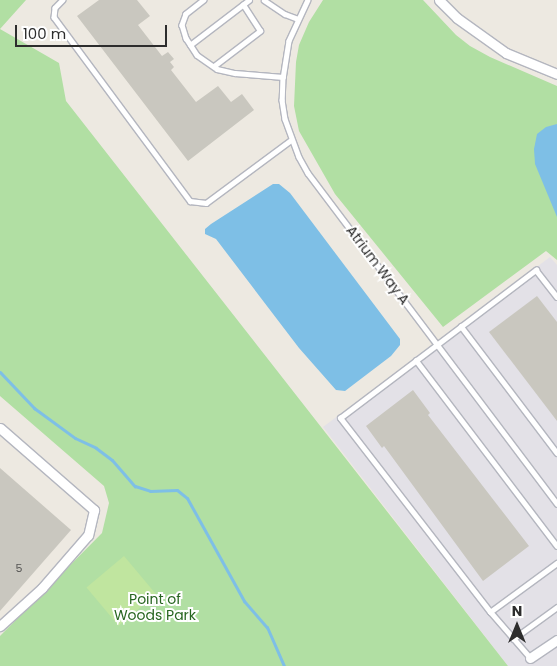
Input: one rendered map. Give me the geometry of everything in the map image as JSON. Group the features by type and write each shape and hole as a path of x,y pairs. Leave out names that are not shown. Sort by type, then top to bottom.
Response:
{"street":[{"path":"439,0 457,18 506,53 557,74"},
{"path":"0,428 94,510 88,535 42,588 0,626"},
{"path":"530,658 557,640"}],"lane":[{"path":"63,0 55,8 54,17 190,201 206,203 291,140"},
{"path":"204,0 186,14 182,25 190,45 197,55 214,66 235,73 283,77"},
{"path":"190,45 250,0"},
{"path":"264,0 285,14 298,19"},
{"name":"Atrium Way A","path":"308,0 289,41 283,77 282,100 291,140 308,173 557,504"},
{"path":"214,66 260,31 242,5"},
{"path":"530,658 490,612 340,418 536,270 557,297"},
{"path":"461,326 557,453"},
{"path":"416,360 557,546"},
{"path":"490,612 557,563"},
{"path":"513,639 557,607"}],"shaded area":[{"path":"550,257 557,265 557,666 508,666 323,427"}],"green space":[{"path":"0,0 26,0 0,29"},
{"path":"323,0 423,0 456,35 470,46 490,57 557,86 557,260 546,251 443,327 335,194 299,131 294,106 296,62 299,45 309,22"},
{"name":"Point of Woods Park","path":"0,29 59,63 66,101 508,666 0,666 0,636 102,533 109,503 104,486 0,396"},
{"path":"124,556 156,594 119,626 86,587"}],"water":[{"path":"557,124 557,217 535,164 534,149 537,134 546,127"},
{"path":"273,184 279,184 290,193 400,339 400,345 391,356 345,391 336,390 299,348 216,239 205,234 205,229 211,224"}],"building":[{"path":"99,0 137,0 150,16 138,25 162,56 168,52 174,59 170,62 174,67 171,70 196,102 218,86 231,102 242,94 254,110 188,161 77,16"},
{"path":"537,296 557,322 557,421 489,332"},
{"path":"413,390 430,413 428,415 529,546 483,581 384,446 382,448 366,426"},
{"path":"0,468 71,530 0,611"}],"waterway":[{"path":"0,372 34,408 75,438 96,448 112,460 135,486 150,491 177,490 187,498 244,601 267,627 284,666"}]}
